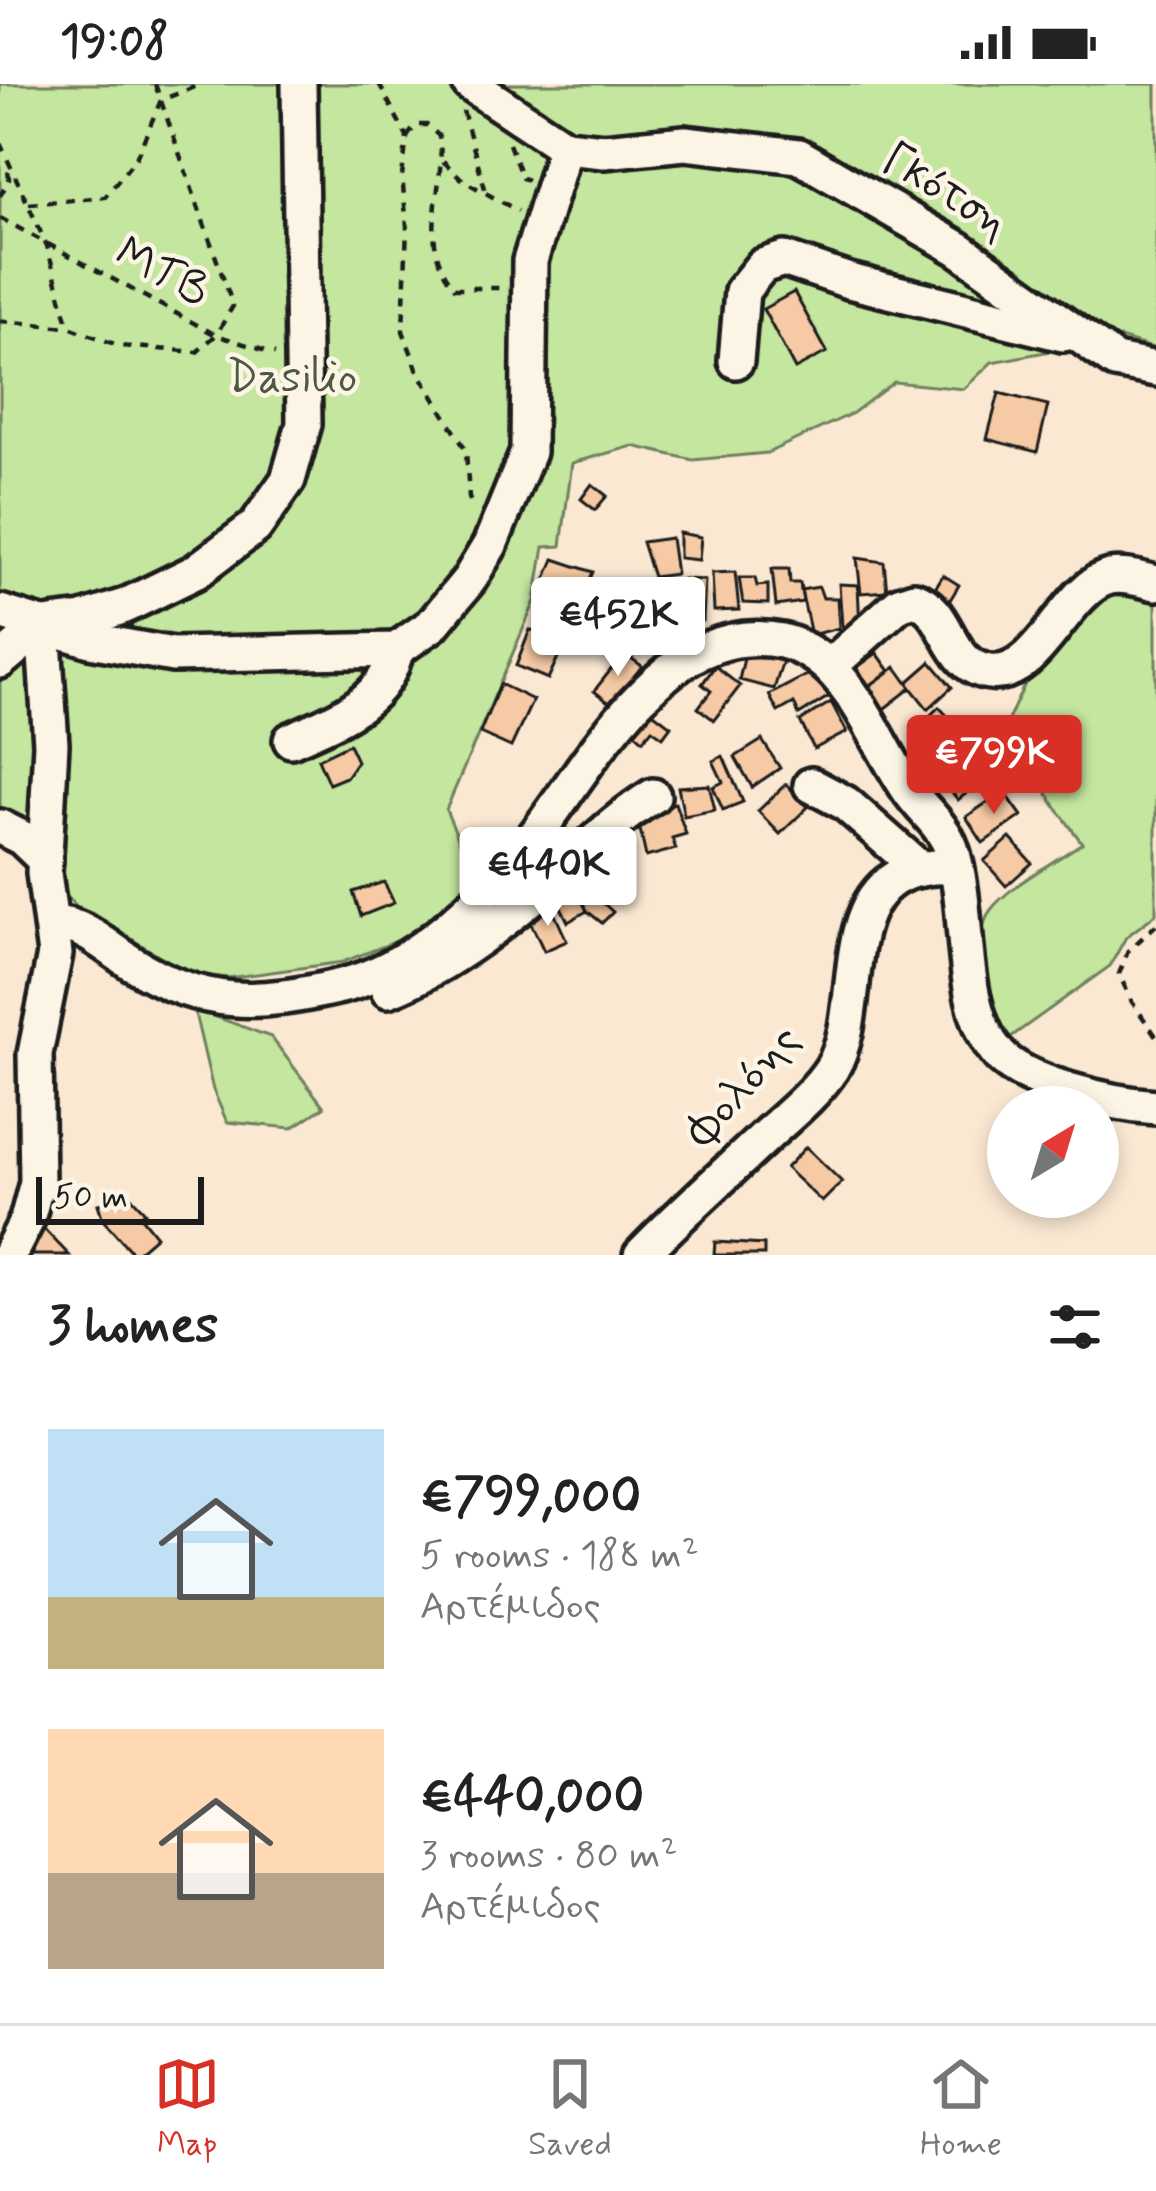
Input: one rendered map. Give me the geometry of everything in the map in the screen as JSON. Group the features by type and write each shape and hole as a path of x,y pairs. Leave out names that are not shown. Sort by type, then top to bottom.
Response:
{"street":[{"path":"0,661 43,625 83,620 195,572 255,527 281,494 297,457 304,424 298,84"},
{"path":"0,612 90,640 173,655 397,650 421,635 454,602 490,544 528,452 529,288 539,224 565,147 465,93"},
{"name":"Γκότση","path":"565,147 604,151 685,142 799,156 959,249 1115,361 1156,369"},
{"path":"736,361 742,291 762,266 784,259 1082,340"},
{"path":"829,667 899,604 914,599 933,611 965,663 1002,673 1038,646 1097,582 1117,576 1156,583"},
{"path":"9,1255 28,1220 37,1182 34,1054 54,966 45,860 51,744 43,625"},
{"path":"52,923 83,929 183,990 230,1000 283,998 376,974 434,938 514,862 638,698 714,646 760,639 797,646 829,667 911,795 944,834 955,866 976,1007 997,1052 1018,1069 1050,1082 1127,1105 1156,1107"},
{"path":"291,740 357,709 390,671 397,650"},
{"path":"811,785 844,802 920,869 955,866"},
{"path":"283,998 304,1007 334,1006 426,972 523,903 608,827 653,796"},
{"path":"0,827 22,838 45,860"},
{"name":"Φολόης","path":"641,1255 827,1075 842,1041 863,918 888,883 920,869"}],"path":[{"path":"0,321 69,327 120,346 197,352 216,335 233,306 155,84"},
{"path":"161,100 202,84"},
{"path":"379,84 407,136"},
{"path":"465,93 486,192"},
{"name":"MTB","path":"29,204 106,197 136,158 161,100"},
{"path":"490,544 469,498 466,450 418,370 403,331 406,226 401,176 407,136 416,125 427,125 440,136 443,161 435,186 434,225 439,270 455,288 529,288"},
{"path":"0,143 47,246 69,327"},
{"path":"0,196 9,180 7,161"},
{"path":"443,161 464,181 539,224"},
{"name":"MTB","path":"0,218 216,335 303,363"},
{"path":"1156,925 1128,952 1119,974 1156,1036"}],"green space":[{"name":"Dasilio","path":"0,84 1156,84 1156,349 1120,338 992,362 964,389 894,382 853,413 767,453 693,460 633,446 572,463 561,546 544,547 535,601 446,810 479,887 420,932 343,962 228,978 190,973 78,909 0,820"},
{"path":"1110,595 1156,599 1156,914 1126,937 1110,966 1008,1039 983,956 984,923 1008,893 1082,843 1007,722 1030,673"},
{"path":"194,1009 271,1037 324,1107 292,1128 227,1122 213,1090"}],"building":[{"path":"794,292 827,352 795,369 763,309"},
{"path":"999,393 1048,405 1037,452 987,439"},
{"path":"592,484 607,496 595,510 581,499"},
{"path":"679,533 701,537 699,560 679,558"},
{"path":"671,538 676,574 653,577 642,542"},
{"path":"857,558 884,562 887,591 861,593"},
{"path":"554,559 593,572 583,596 545,581"},
{"path":"772,569 789,569 790,583 800,583 803,602 776,606"},
{"path":"735,572 739,610 714,611 712,573"},
{"path":"943,575 959,585 947,605 931,595"},
{"path":"739,578 755,578 757,586 768,585 768,604 743,603"},
{"path":"683,579 705,580 703,621 684,623"},
{"path":"839,584 858,585 860,629 842,626"},
{"path":"819,587 823,598 837,598 839,628 811,635 801,590"},
{"path":"546,614 572,627 548,679 516,666 530,630 538,631"},
{"path":"652,629 678,630 680,648 658,652"},
{"path":"624,653 642,666 612,705 594,691"},
{"path":"877,653 890,671 865,689 852,671"},
{"path":"745,654 783,661 774,689 739,680"},
{"path":"931,662 952,687 928,709 907,683"},
{"path":"715,666 740,686 714,720 698,708 711,691 702,684"},
{"path":"896,667 911,688 881,711 865,689"},
{"path":"813,672 831,695 799,715 794,703 778,712 769,695"},
{"path":"500,684 533,700 511,747 480,733"},
{"path":"831,702 847,732 814,749 800,721"},
{"path":"939,707 957,726 931,749 914,731"},
{"path":"650,710 671,726 663,737 652,729 643,740 633,731"},
{"path":"976,733 1001,766 958,800 938,775 963,756 956,748"},
{"path":"762,740 780,768 752,787 735,757"},
{"path":"349,744 357,761 346,777 329,784 318,759"},
{"path":"931,754 942,765 923,784 912,774"},
{"path":"723,756 743,802 723,810 713,787 723,782 713,761"},
{"path":"786,784 808,807 780,834 758,811"},
{"path":"709,785 715,810 684,816 678,787"},
{"path":"1004,791 1022,816 983,843 966,817"},
{"path":"675,803 686,834 672,838 676,849 646,857 638,820 648,811"},
{"path":"1010,838 1032,863 1006,886 984,861"},
{"path":"587,873 601,901 613,912 602,923 587,911 572,879"},
{"path":"384,882 394,903 361,916 353,892"},
{"path":"579,894 587,911 568,922 559,903"},
{"path":"551,906 567,941 544,951 528,917"},
{"path":"806,1147 842,1182 822,1202 786,1168"},
{"path":"130,1196 145,1212 140,1216 156,1236 134,1255 103,1220 98,1204"},
{"path":"44,1229 69,1255 18,1254"},
{"path":"715,1242 764,1245 764,1255 714,1255"}]}
